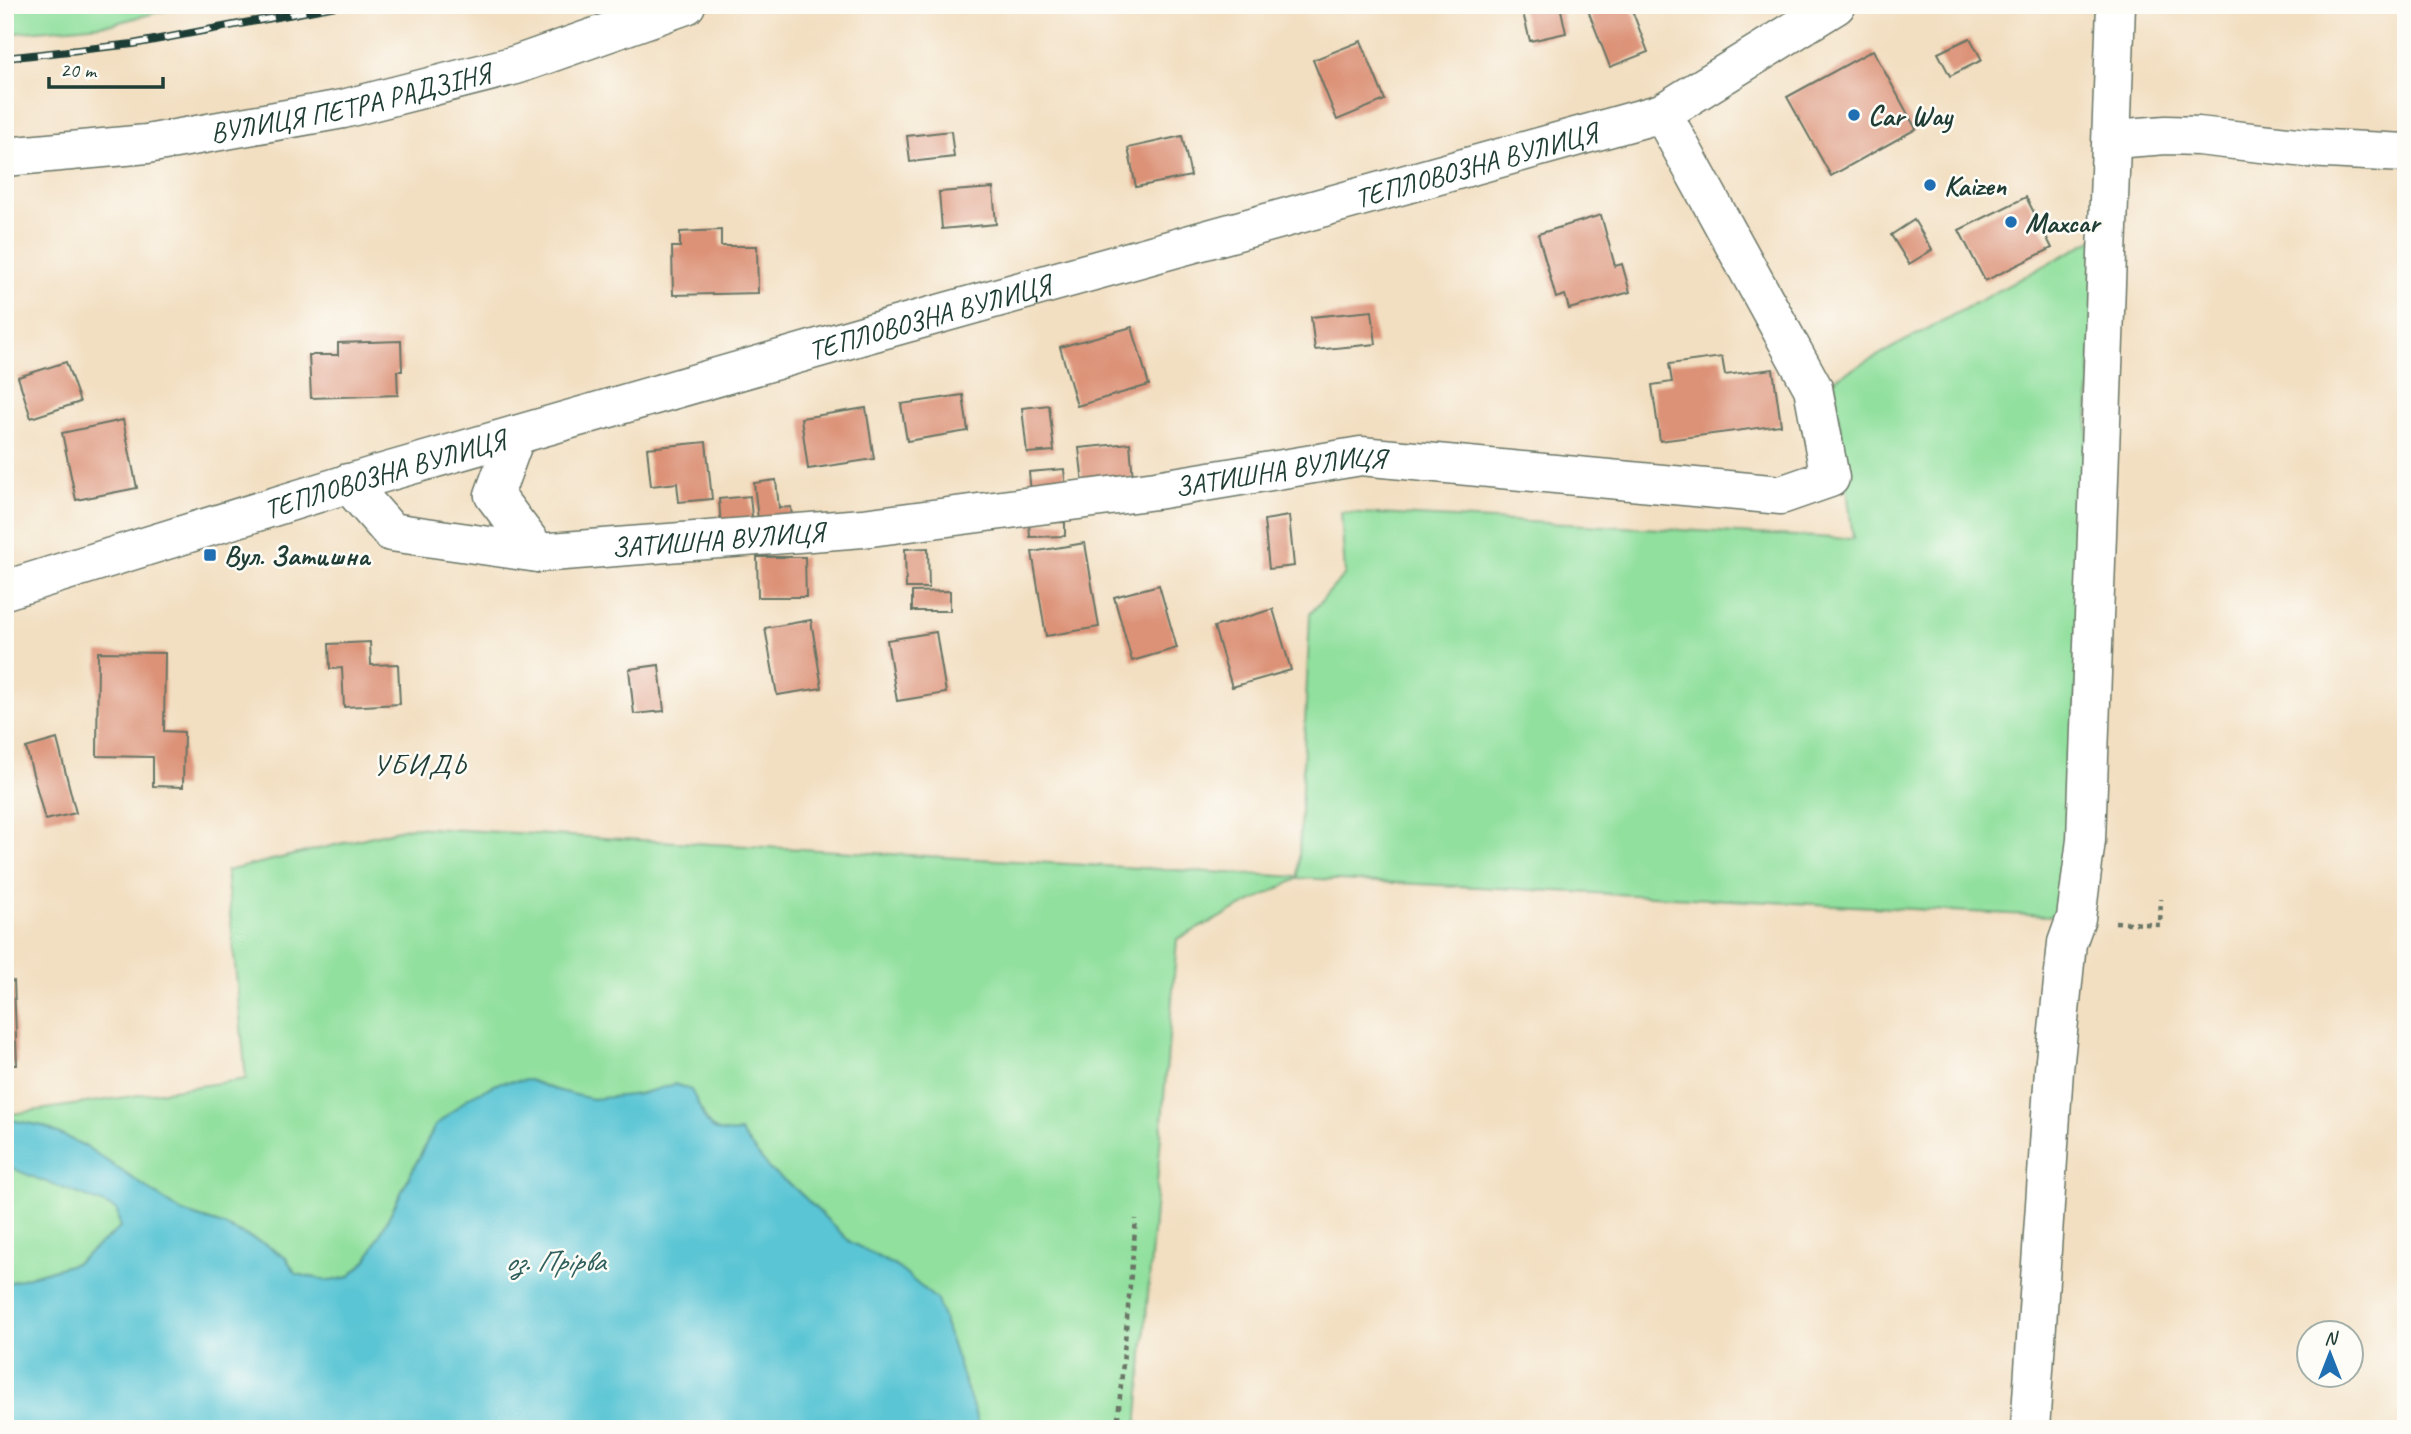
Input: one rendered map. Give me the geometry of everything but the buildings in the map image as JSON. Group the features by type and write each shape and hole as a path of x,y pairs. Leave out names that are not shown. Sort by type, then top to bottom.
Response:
{"street":[{"name":"ВУЛИЦЯ ПЕТРА РАДЗІНЯ","path":"5,157 147,144 343,109 516,65 686,5"},
{"name":"ТЕПЛОВОЗНА ВУЛИЦЯ","path":"5,590 348,483 867,334 1662,113 1836,5"},
{"path":"2030,1429 2054,1070 2067,943 2076,918 2086,840 2116,5"},
{"name":"ЗАТИШНА ВУЛИЦЯ","path":"348,483 391,532 538,553 876,526 1156,490 1361,456 1781,495 1830,478 1813,388 1662,113"},
{"path":"2113,139 2166,135 2198,136 2306,148 2406,153"},
{"path":"516,435 494,495 538,553"}],"path":[{"path":"2076,918 2160,925 2161,899"},
{"path":"1117,1429 1136,1219"}],"green space":[{"path":"5,5 186,5 112,24 5,34"},
{"path":"2096,238 2067,917 1299,878 1177,939 1137,1429 980,1429 937,1300 897,1267 850,1242 798,1191 769,1169 740,1132 723,1134 709,1127 702,1111 676,1085 624,1097 593,1099 568,1094 528,1080 435,1126 367,1260 349,1277 331,1281 296,1274 286,1258 266,1245 223,1225 182,1212 85,1146 43,1126 5,1119 5,1115 246,1079 226,871 411,827 1298,877 1310,614 1345,574 1341,512 1853,539 1834,379"},
{"path":"5,1164 117,1210 120,1228 76,1263 5,1284"}],"water":[{"name":"оз. Прірва","path":"529,1080 592,1099 640,1094 675,1084 691,1090 712,1128 740,1132 769,1169 798,1191 850,1242 897,1267 937,1300 980,1429 5,1429 5,1284 76,1263 120,1228 117,1210 5,1164 5,1119 43,1126 85,1146 182,1212 223,1225 266,1245 286,1258 296,1274 331,1281 349,1277 367,1260 435,1126 469,1097 501,1082"}],"railway":[{"path":"5,58 133,44 341,5"}],"place":[{"name":"Car Way","path":"1854,115"},
{"name":"Kaizen","path":"1930,185"},
{"name":"Maxcar","path":"2011,222"},
{"name":"Вул. Затишна","path":"210,555"}],"district":[{"name":"УБИДЬ","path":"420,764"}]}
